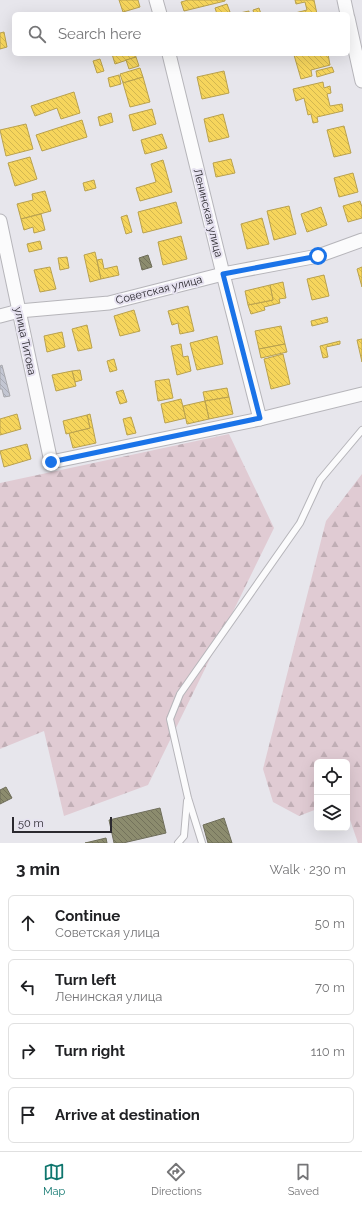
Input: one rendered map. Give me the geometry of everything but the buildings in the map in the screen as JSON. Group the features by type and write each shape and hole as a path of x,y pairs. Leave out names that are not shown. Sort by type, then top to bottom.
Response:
{"street":[{"path":"156,0 159,12"},
{"path":"344,0 347,12"},
{"path":"350,27 362,81"},
{"name":"Ленинская улица","path":"169,56 260,418"},
{"name":"улица Титова","path":"0,220 51,462 260,418"},
{"name":"Советская улица","path":"0,316 19,311 109,303 223,274 318,256 362,240"},
{"path":"260,418 362,394"}],"lane":[{"path":"202,843 188,798 170,719 180,694 300,523 320,480 362,430"},
{"path":"178,843 184,836 188,798"}],"green space":[{"path":"229,434 274,528 148,785 64,816 44,731 0,749 0,483"},
{"path":"362,474 362,843 358,843 350,820 350,759 314,759 314,810 299,816 273,802 263,769 326,521"}],"route":[{"path":"51,462 260,418 223,274 318,256"}]}
